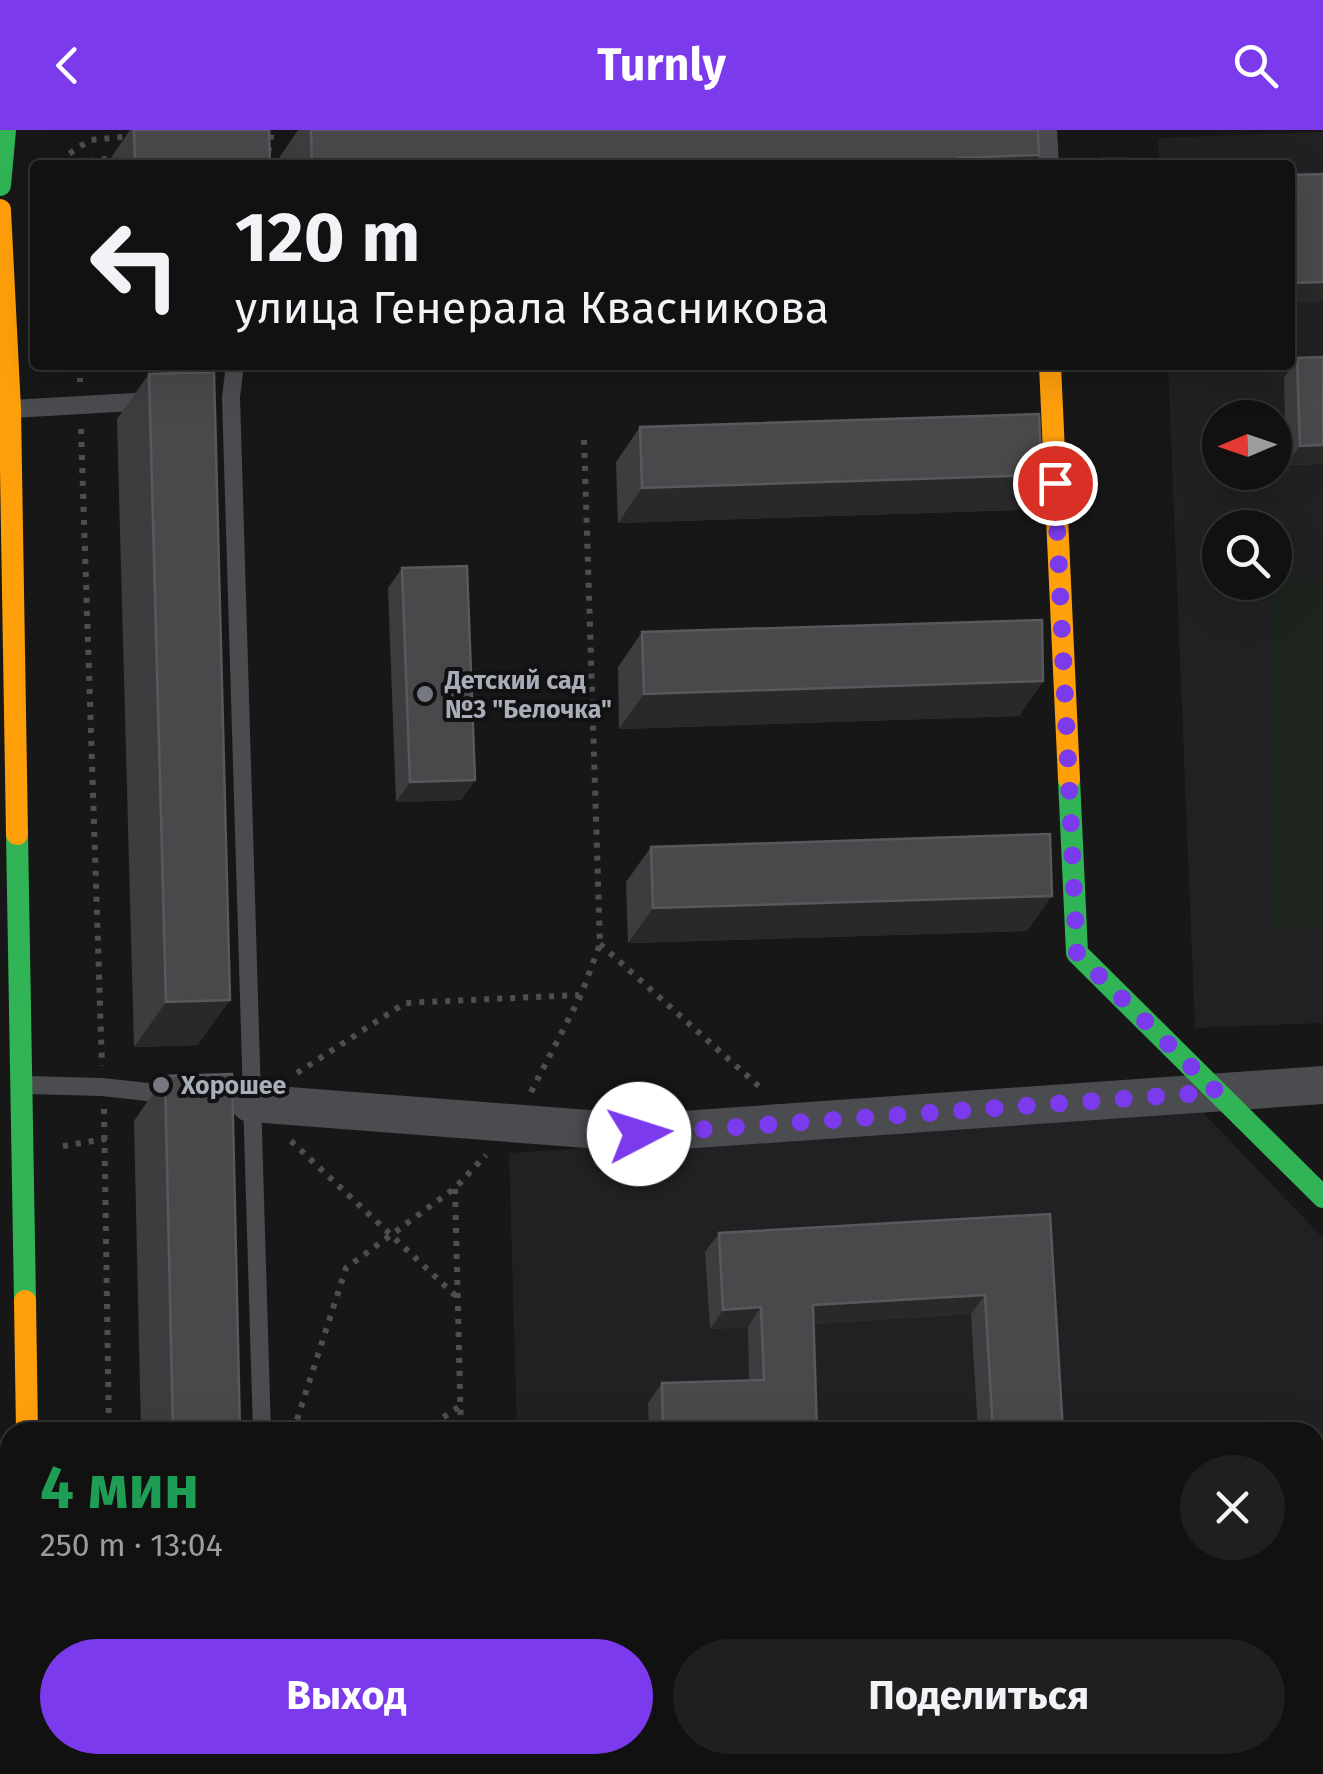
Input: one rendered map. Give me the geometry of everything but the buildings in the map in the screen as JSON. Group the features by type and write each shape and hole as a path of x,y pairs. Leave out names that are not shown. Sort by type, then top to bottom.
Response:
{"street":[{"path":"0,186 5,130"},
{"path":"1038,130 1040,160"},
{"path":"0,210 10,409 28,1422"},
{"path":"1050,370 1077,954 1323,1197"},
{"path":"242,1102 639,1134 1323,1085"}],"lane":[{"path":"233,370 222,398 242,1102 261,1422"},
{"path":"10,409 175,400"},
{"path":"22,1084 186,1096"}],"path":[{"path":"267,160 272,130"},
{"path":"66,160 67,155 90,140 139,135"},
{"path":"95,160 118,157"},
{"path":"80,370 106,1140 108,1422"},
{"path":"296,1422 346,1268 455,1188 515,1124 581,996 600,944 584,440"},
{"path":"600,944 798,1120"},
{"path":"458,1298 242,1102 405,1004 581,996"},
{"path":"455,1188 461,1422"},
{"path":"436,1422 460,1405"}],"shaded area":[{"path":"1323,132 1323,1023 1195,1028 1168,370 1295,370 1295,160 1159,160 1158,138"},
{"path":"1323,578 1323,930 1272,930 1270,600 1292,600 1292,579"},
{"path":"1198,1107 1323,1238 1323,1422 517,1422 509,1153"}],"traffic: fast":[{"path":"0,185 5,130"},
{"path":"1069,779 1077,953 1323,1197"},
{"path":"17,834 25,1301"}],"traffic: slow":[{"path":"0,210 10,409 17,834"},
{"path":"1050,370 1069,779"},
{"path":"25,1301 27,1422"}],"place":[{"name":"Детский сад №3 \"Белочка\"","path":"425,694"},
{"name":"Хорошее","path":"161,1085"}],"route":[{"path":"639,1134 1217,1092 1077,954 1055,483"}]}
